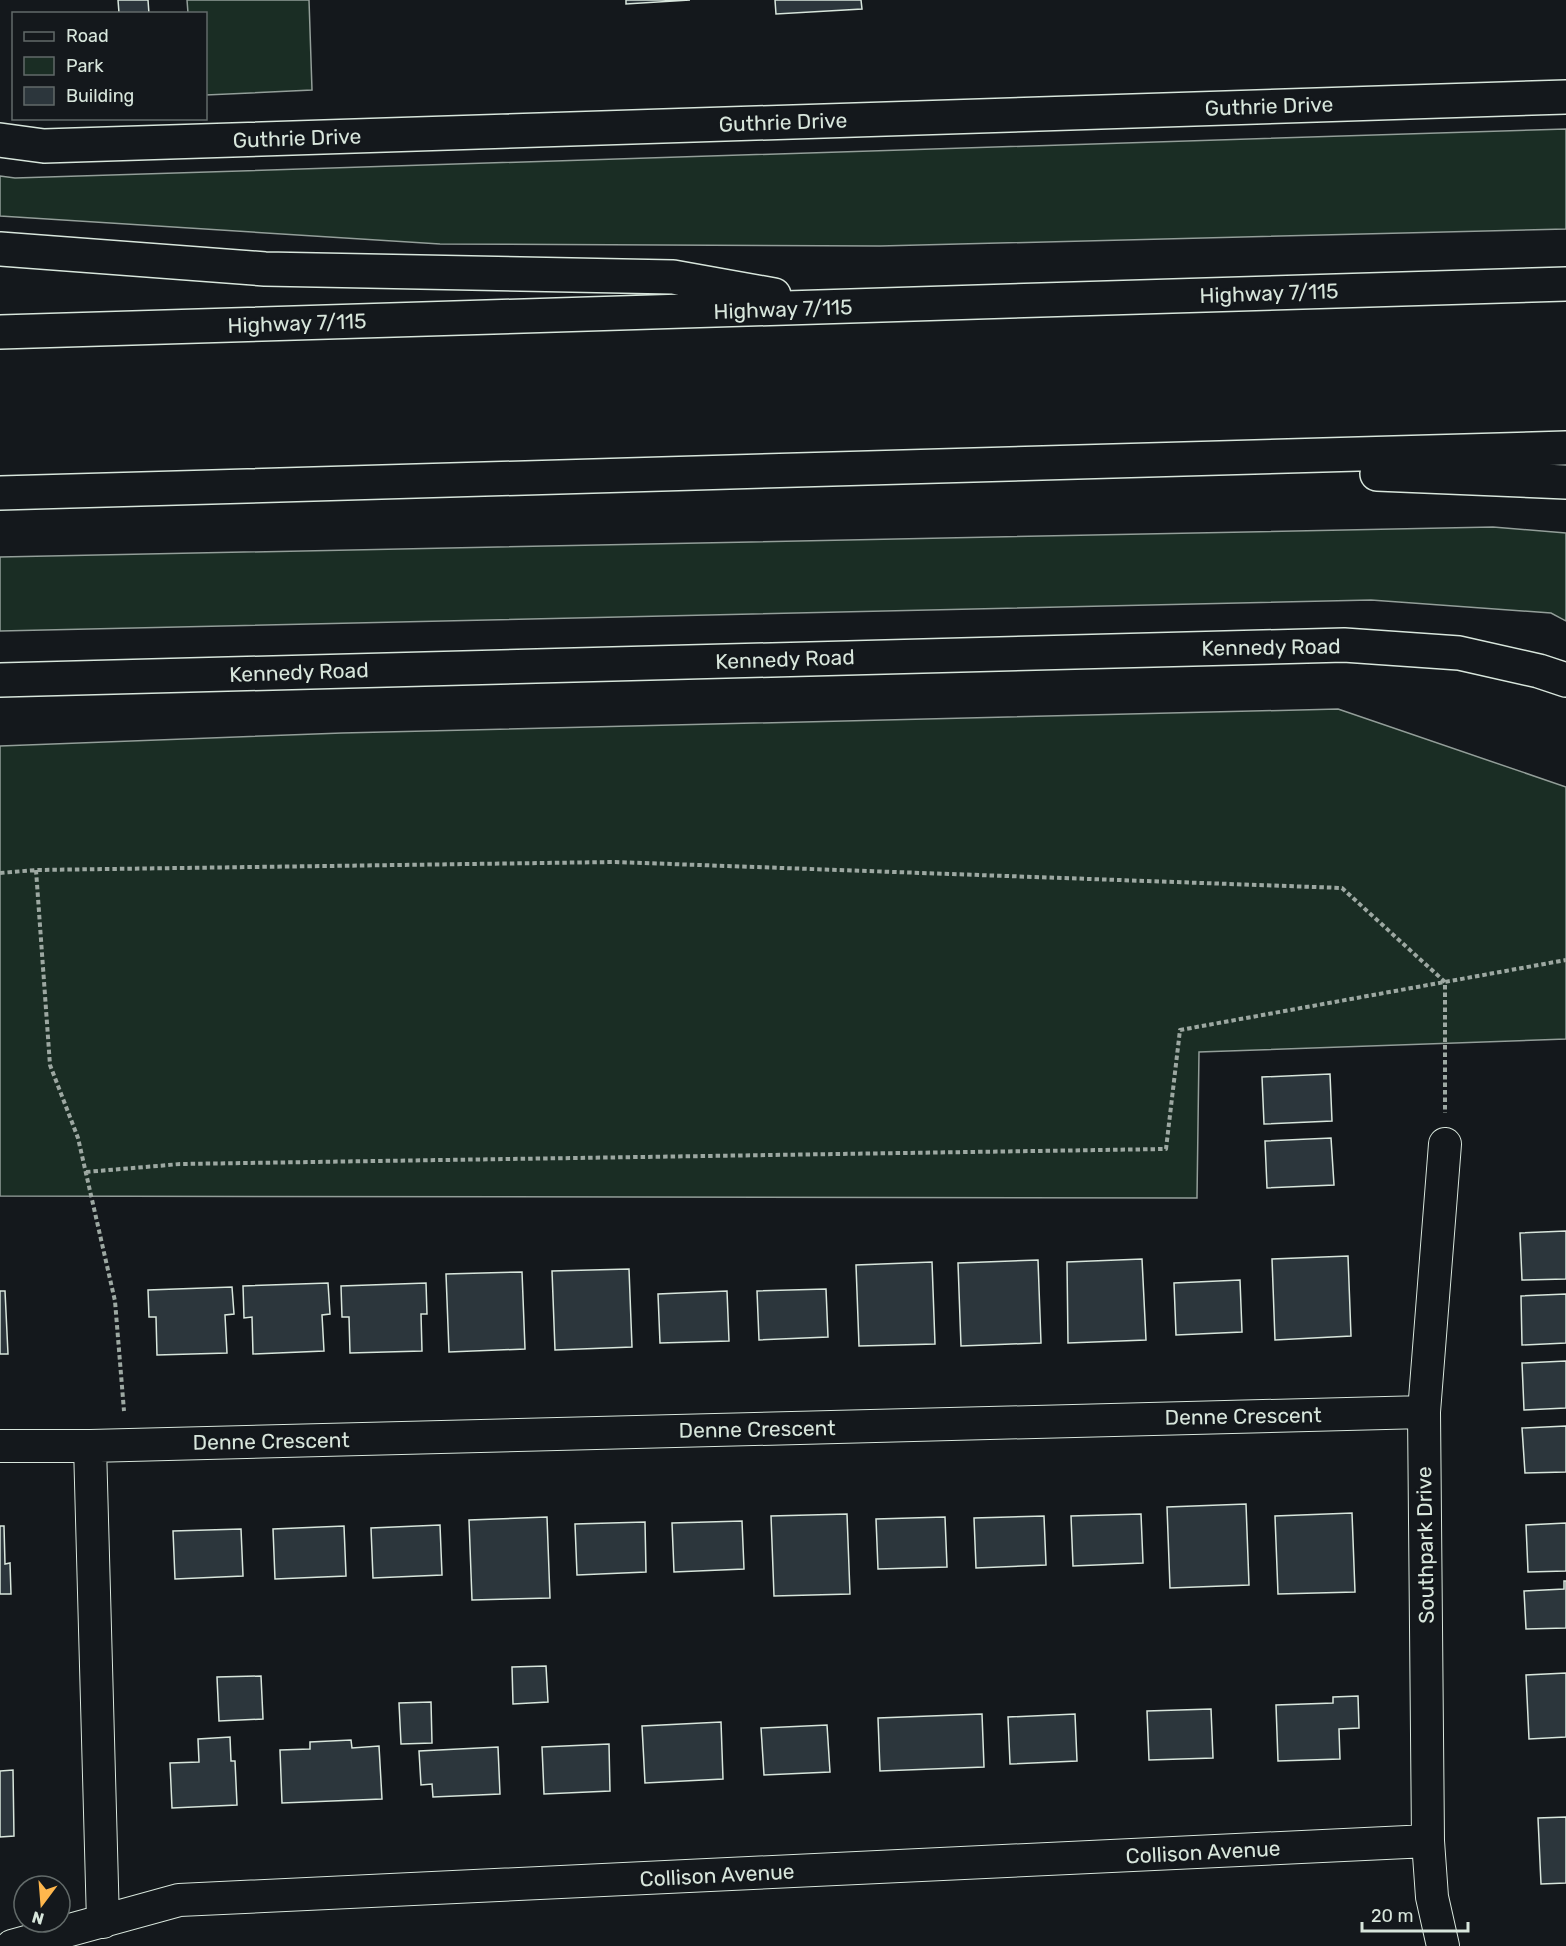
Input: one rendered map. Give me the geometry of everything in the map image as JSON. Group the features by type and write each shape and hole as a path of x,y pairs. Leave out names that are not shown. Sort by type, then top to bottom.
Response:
{"main road":[{"name":"Guthrie Drive","path":"0,140 44,146 1566,97"},
{"path":"0,249 265,269 673,277 841,307"},
{"name":"Highway 7/115","path":"0,332 1566,284"},
{"path":"0,493 1566,448"},
{"path":"983,466 1380,474 1566,482"},
{"name":"Kennedy Road","path":"0,680 1344,645 1459,653 1539,671 1566,680"}],"street":[{"name":"Southpark Drive","path":"1443,1946 1432,1897 1428,1841 1424,1412 1445,1144"},
{"name":"Denne Crescent","path":"0,1446 90,1446 1424,1412"},
{"path":"90,1446 103,1922"},
{"name":"Collison Avenue","path":"12,1946 179,1900 1428,1841"}],"path":[{"path":"0,873 36,870 615,862 1342,888 1445,982 1445,1144"},
{"path":"36,870 50,1065 78,1138 115,1301 127,1445"},
{"path":"86,1172 180,1164 1166,1149 1180,1030 1566,960"}],"green space":[{"path":"187,0 309,0 312,90 207,95 207,12 188,12"},
{"path":"1566,129 1566,229 880,246 440,244 0,216 0,176 15,178"},
{"path":"1493,527 1566,533 1566,621 1551,613 1371,600 0,631 0,557"},
{"path":"1338,709 1566,787 1566,1039 1199,1052 1197,1198 0,1196 0,746 342,733"}],"building":[{"path":"118,0 148,0 149,12 119,12"},
{"path":"626,0 690,0 626,4"},
{"path":"775,0 861,0 862,9 776,14"},
{"path":"1330,1074 1332,1121 1264,1124 1262,1077"},
{"path":"1331,1138 1334,1185 1267,1188 1265,1141"},
{"path":"1566,1231 1566,1279 1522,1280 1520,1233"},
{"path":"1348,1256 1351,1336 1275,1340 1272,1259"},
{"path":"1142,1259 1146,1340 1068,1343 1067,1262"},
{"path":"1038,1260 1041,1343 961,1346 958,1263"},
{"path":"932,1262 935,1344 859,1346 856,1265"},
{"path":"629,1269 632,1347 555,1350 552,1271"},
{"path":"522,1272 525,1349 449,1352 446,1274"},
{"path":"1240,1280 1242,1332 1176,1335 1174,1283"},
{"path":"328,1283 330,1314 322,1315 324,1351 253,1354 252,1317 244,1318 243,1286"},
{"path":"426,1283 427,1314 421,1314 422,1351 350,1353 349,1317 342,1317 341,1286"},
{"path":"232,1287 234,1314 225,1315 227,1353 157,1355 156,1317 149,1317 148,1290"},
{"path":"826,1289 828,1337 759,1340 757,1291"},
{"path":"0,1291 5,1291 8,1354 0,1354"},
{"path":"727,1291 729,1341 660,1343 658,1294"},
{"path":"1566,1294 1566,1343 1522,1345 1521,1296"},
{"path":"1566,1361 1566,1408 1524,1410 1522,1363"},
{"path":"1566,1426 1566,1472 1525,1473 1522,1428"},
{"path":"1246,1504 1249,1585 1170,1588 1167,1507"},
{"path":"1352,1513 1355,1592 1278,1594 1275,1516"},
{"path":"847,1514 850,1594 774,1596 771,1516"},
{"path":"1141,1514 1143,1563 1073,1566 1071,1516"},
{"path":"1044,1516 1046,1565 976,1568 974,1518"},
{"path":"547,1517 550,1598 472,1600 469,1520"},
{"path":"945,1517 947,1567 878,1569 876,1519"},
{"path":"742,1521 744,1569 674,1572 672,1523"},
{"path":"645,1522 646,1572 577,1575 575,1524"},
{"path":"1566,1523 1566,1571 1528,1572 1526,1525"},
{"path":"440,1525 442,1575 373,1578 371,1528"},
{"path":"0,1526 4,1526 5,1564 10,1563 11,1594 0,1594"},
{"path":"344,1526 346,1576 275,1579 273,1529"},
{"path":"241,1529 243,1576 175,1579 173,1531"},
{"path":"1564,1581 1566,1581 1566,1628 1526,1629 1524,1591 1564,1589"},
{"path":"546,1666 548,1702 513,1704 512,1667"},
{"path":"1566,1673 1566,1737 1529,1739 1526,1675"},
{"path":"261,1676 263,1719 219,1721 217,1677"},
{"path":"1358,1696 1359,1728 1339,1729 1340,1759 1278,1761 1276,1705 1333,1703 1333,1697"},
{"path":"431,1702 432,1743 401,1744 399,1703"},
{"path":"1211,1709 1213,1758 1149,1760 1147,1711"},
{"path":"982,1714 984,1767 880,1771 878,1718"},
{"path":"1075,1714 1077,1761 1010,1764 1008,1717"},
{"path":"721,1722 723,1779 645,1783 642,1726"},
{"path":"827,1725 830,1772 764,1775 761,1728"},
{"path":"230,1737 231,1761 235,1761 237,1805 172,1808 170,1763 199,1762 198,1739"},
{"path":"351,1740 352,1748 379,1746 382,1799 282,1803 280,1750 310,1749 310,1742"},
{"path":"609,1744 610,1791 544,1794 542,1747"},
{"path":"498,1747 500,1794 433,1797 432,1784 421,1785 419,1751"},
{"path":"13,1770 14,1836 0,1837 0,1771"},
{"path":"1566,1817 1566,1883 1541,1884 1538,1818"}]}
